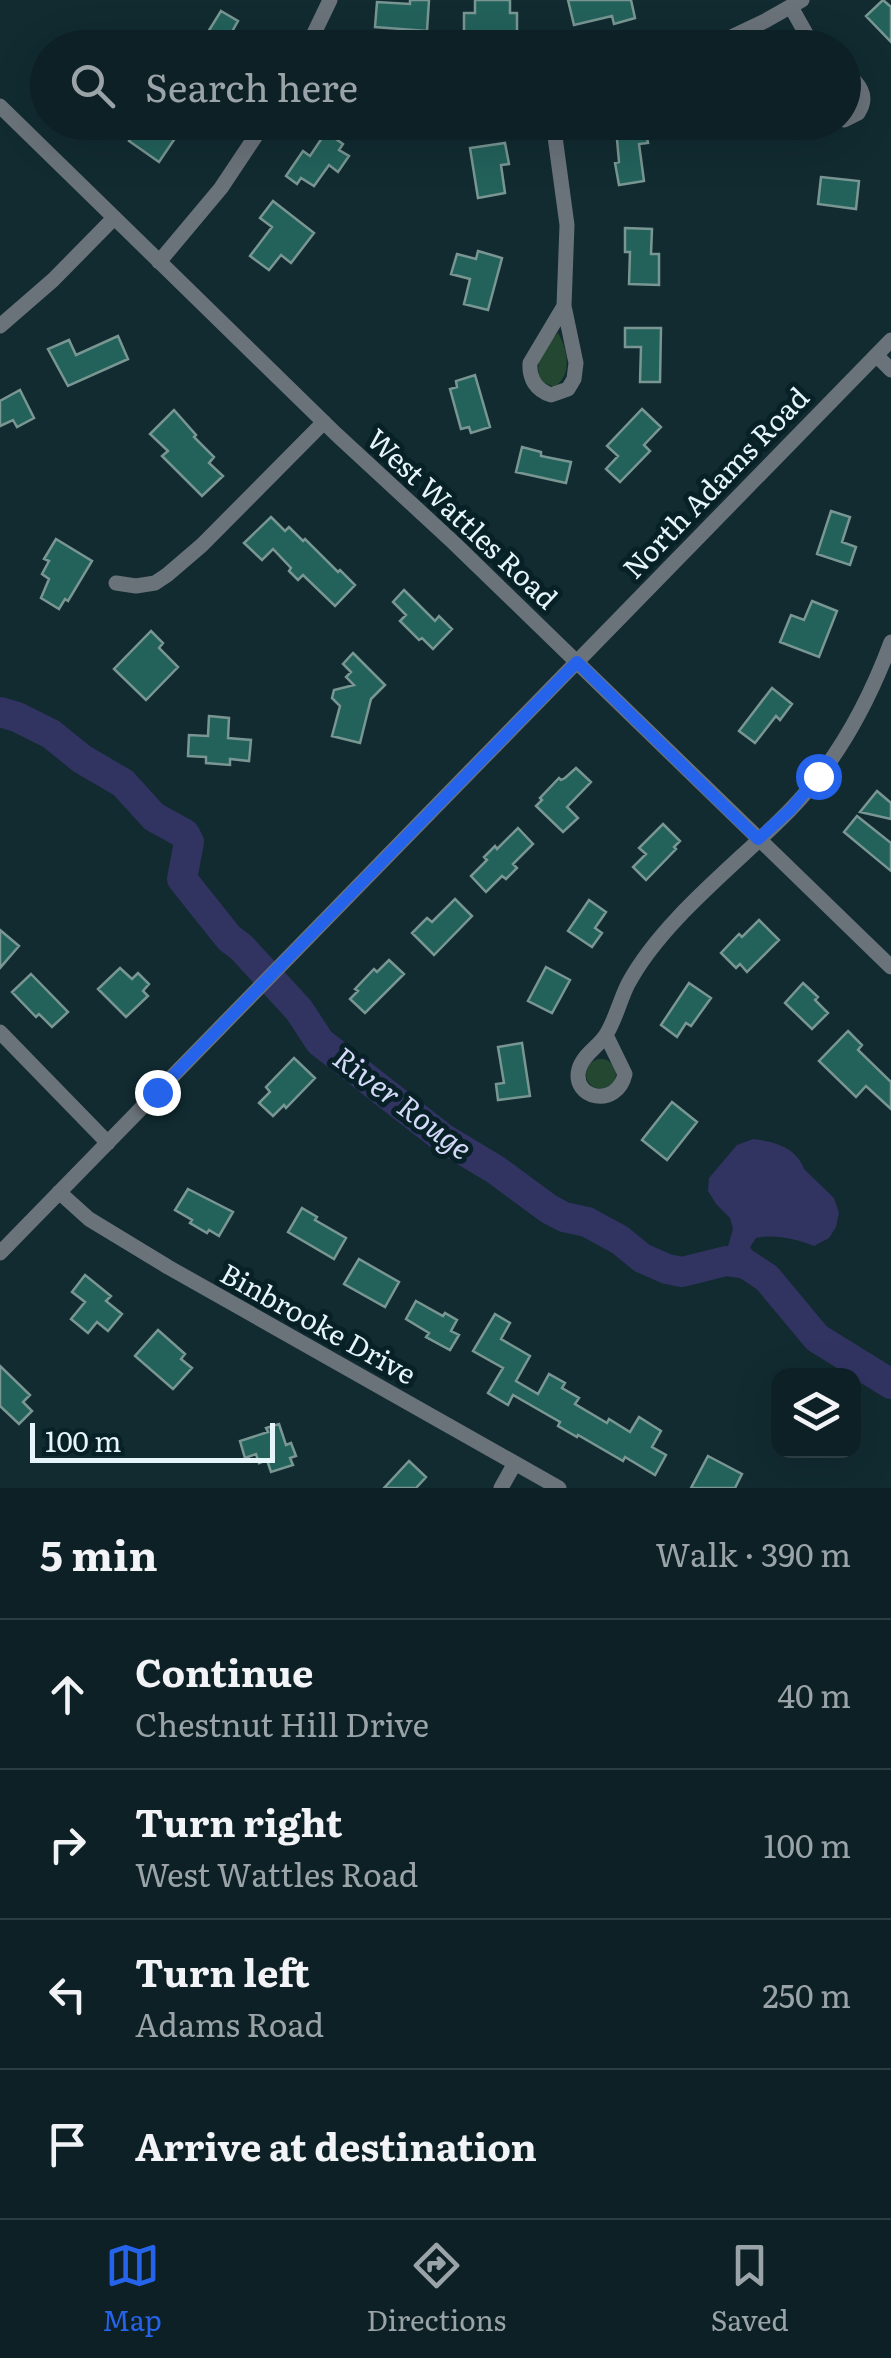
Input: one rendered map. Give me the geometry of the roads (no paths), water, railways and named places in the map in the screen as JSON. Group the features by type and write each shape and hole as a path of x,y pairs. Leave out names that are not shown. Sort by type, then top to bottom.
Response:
{"street":[{"path":"315,30 330,0"},
{"path":"744,30 796,4 807,30"},
{"name":"West Wattles Road","path":"0,106 30,135"},
{"name":"West Wattles Road","path":"35,140 891,967"},
{"path":"159,262 221,188 254,140"},
{"path":"555,140 568,242 564,306 576,372 568,388 552,395 535,386 530,363 564,306"},
{"path":"0,326 53,280 114,218"},
{"name":"North Adams Road","path":"0,1253 891,340"},
{"path":"876,355 891,370"},
{"path":"116,583 136,586 168,576 324,422"},
{"path":"606,1036 628,984 653,947 791,809 837,750 865,704 891,642"},
{"path":"0,1032 108,1143"},
{"name":"Binbrooke Drive","path":"60,1192 89,1218 196,1284 560,1488"},
{"path":"501,1488 515,1463"}],"waterway":[{"name":"River Rouge","path":"0,712 51,734 82,759 123,783 154,817 185,834 189,842 182,879 229,938 299,1010 320,1042 443,1138 549,1209 587,1222 620,1240 642,1258 667,1269 682,1272 726,1261 746,1264 767,1278 817,1338 891,1384"}]}
